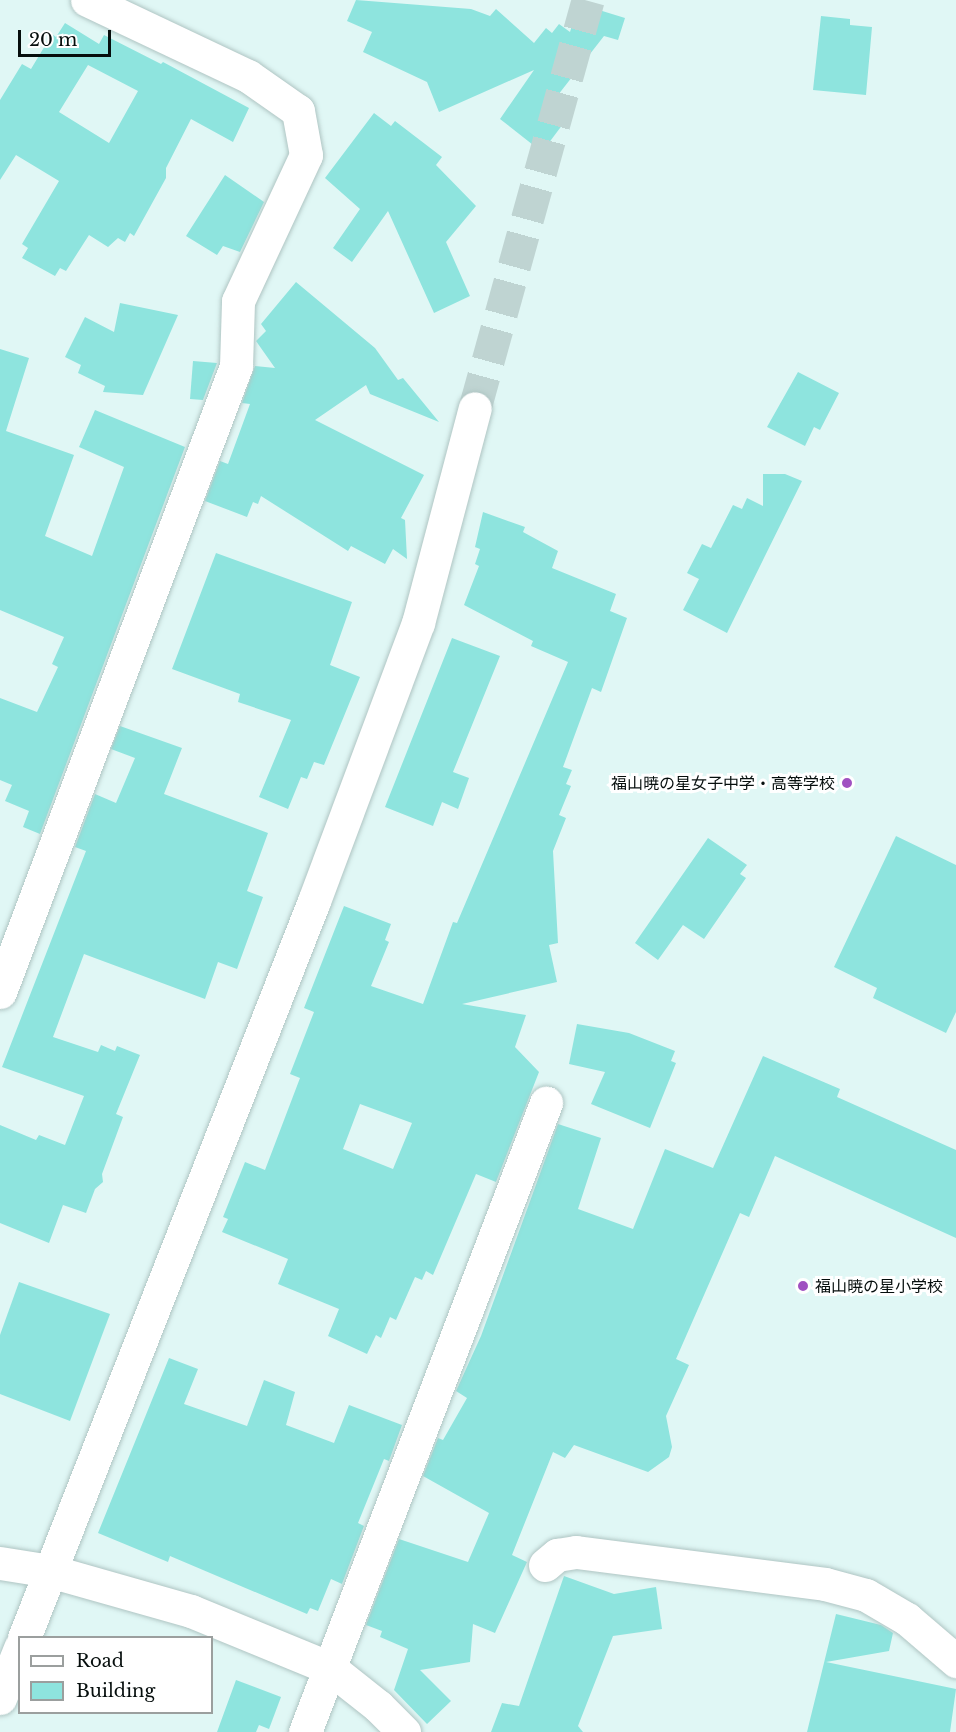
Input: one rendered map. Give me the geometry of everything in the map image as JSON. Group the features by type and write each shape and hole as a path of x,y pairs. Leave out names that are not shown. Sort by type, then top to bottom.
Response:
{"street":[{"path":"0,992 236,366 238,301 306,155 298,111 248,76 87,0"},
{"path":"25,1636 314,902 418,623 475,408"},
{"path":"305,1732 546,1103"},
{"path":"545,1565 557,1555 576,1552 825,1584 866,1595 907,1619 956,1661"},
{"path":"0,1563 50,1571 191,1611 330,1668 378,1706 404,1732"},
{"path":"0,1698 18,1653"}],"building":[{"path":"356,0 471,9 490,16 496,9 534,43 546,28 552,33 559,24 570,32 577,9 597,15 599,10 625,18 618,40 604,36 558,95 575,108 542,152 500,119 534,70 439,112 427,82 363,52 372,32 347,21"},
{"path":"821,16 850,19 850,25 872,27 866,95 813,90"},
{"path":"65,23 99,44 104,35 161,64 163,62 249,108 233,142 191,119 166,168 166,178 134,236 130,233 125,242 118,238 108,247 89,235 66,271 60,268 55,276 22,258 28,248 22,244 59,181 16,155 0,180 0,100 22,64 31,69 52,34 56,37","holes":["88,65 138,91 109,143 59,112"]},
{"path":"374,113 391,126 395,121 442,157 436,165 476,206 446,242 470,296 434,313 388,211 352,262 333,248 360,209 325,178"},
{"path":"225,175 264,202 240,252 223,246 217,255 186,236"},
{"path":"296,282 375,348 398,380 403,378 439,422 370,394 366,385 315,420 424,475 401,518 405,520 407,559 393,549 385,564 351,546 348,551 261,496 258,504 253,502 247,517 205,501 220,461 228,464 250,404 242,403 255,366 275,368 256,341 266,331 261,324"},
{"path":"120,303 178,315 143,395 103,392 105,386 78,373 81,365 65,357 85,317 114,332"},
{"path":"0,349 29,358 6,431 74,455 45,536 92,556 124,467 79,447 95,410 185,447 40,834 23,827 29,811 5,801 12,785 0,780 0,698 37,712 58,667 52,664 64,637 0,610"},
{"path":"193,361 217,363 203,400 190,399"},
{"path":"798,372 839,393 820,430 814,427 805,446 767,427"},
{"path":"763,474 785,474 802,481 727,633 683,610 699,579 687,573 702,544 711,548 733,505 742,509 747,498 763,506"},
{"path":"483,512 525,527 523,532 558,551 552,568 616,594 610,611 627,618 601,692 592,688 563,767 572,770 566,784 571,786 559,815 566,818 553,851 558,943 549,945 557,982 462,1004 526,1015 515,1047 539,1072 496,1182 476,1174 433,1275 426,1271 422,1280 415,1277 396,1320 390,1317 381,1338 376,1335 367,1354 328,1336 339,1309 278,1284 288,1259 222,1232 228,1219 223,1217 245,1162 265,1170 300,1078 290,1074 314,1012 304,1008 344,906 391,924 385,940 389,942 371,986 423,1004 453,922 457,923 568,662 531,646 533,641 464,605 479,566 475,564 480,549 475,547","holes":["360,1104 412,1123 393,1169 343,1149"]},
{"path":"216,553 352,602 330,665 360,677 324,765 314,762 307,779 301,777 288,809 259,797 291,720 238,702 240,694 172,669"},
{"path":"452,638 500,656 453,772 469,778 458,809 442,802 433,826 385,807"},
{"path":"120,726 182,748 164,794 268,833 247,891 263,897 237,969 218,962 205,999 84,954 53,1037 98,1052 101,1045 115,1051 117,1046 140,1055 116,1114 123,1117 102,1174 103,1182 95,1189 86,1213 63,1205 49,1243 0,1223 0,1125 36,1140 39,1135 65,1145 84,1096 2,1067 86,851 75,847 95,794 116,803 135,758 111,749"},
{"path":"896,836 956,865 956,1012 946,1033 873,998 877,988 834,967"},
{"path":"708,838 747,865 740,874 746,878 704,939 683,925 658,960 635,943"},
{"path":"577,1024 629,1033 675,1051 671,1061 676,1063 650,1128 591,1104 605,1072 569,1064"},
{"path":"763,1056 840,1089 837,1097 956,1150 956,1238 775,1156 749,1217 740,1213 676,1359 689,1365 666,1416 672,1447 669,1457 648,1472 574,1445 565,1458 553,1452 512,1555 527,1562 495,1633 473,1624 470,1662 420,1670 451,1701 427,1724 394,1690 408,1649 380,1637 382,1631 366,1625 399,1539 468,1562 489,1513 423,1476 438,1438 443,1440 467,1398 456,1391 481,1336 558,1124 601,1138 578,1209 633,1229 665,1149 713,1168"},
{"path":"19,1282 110,1314 70,1421 0,1394 0,1335"},
{"path":"169,1358 198,1369 184,1404 247,1426 264,1380 295,1392 286,1425 334,1443 349,1405 402,1425 389,1461 384,1459 358,1523 364,1526 342,1584 331,1579 318,1611 310,1608 307,1614 170,1556 168,1562 98,1533"},
{"path":"564,1576 614,1594 656,1587 662,1629 613,1636 578,1726 583,1732 491,1732 502,1703 519,1706"},
{"path":"836,1614 881,1625 893,1633 889,1651 826,1662 956,1689 950,1732 807,1732"},
{"path":"236,1680 281,1697 269,1729 259,1725 256,1732 217,1732"}],"tunnel":[{"path":"475,408 588,0"}],"place":[{"name":"福山暁の星女子中学・高等学校","path":"847,783"},
{"name":"福山暁の星小学校","path":"803,1286"}]}
